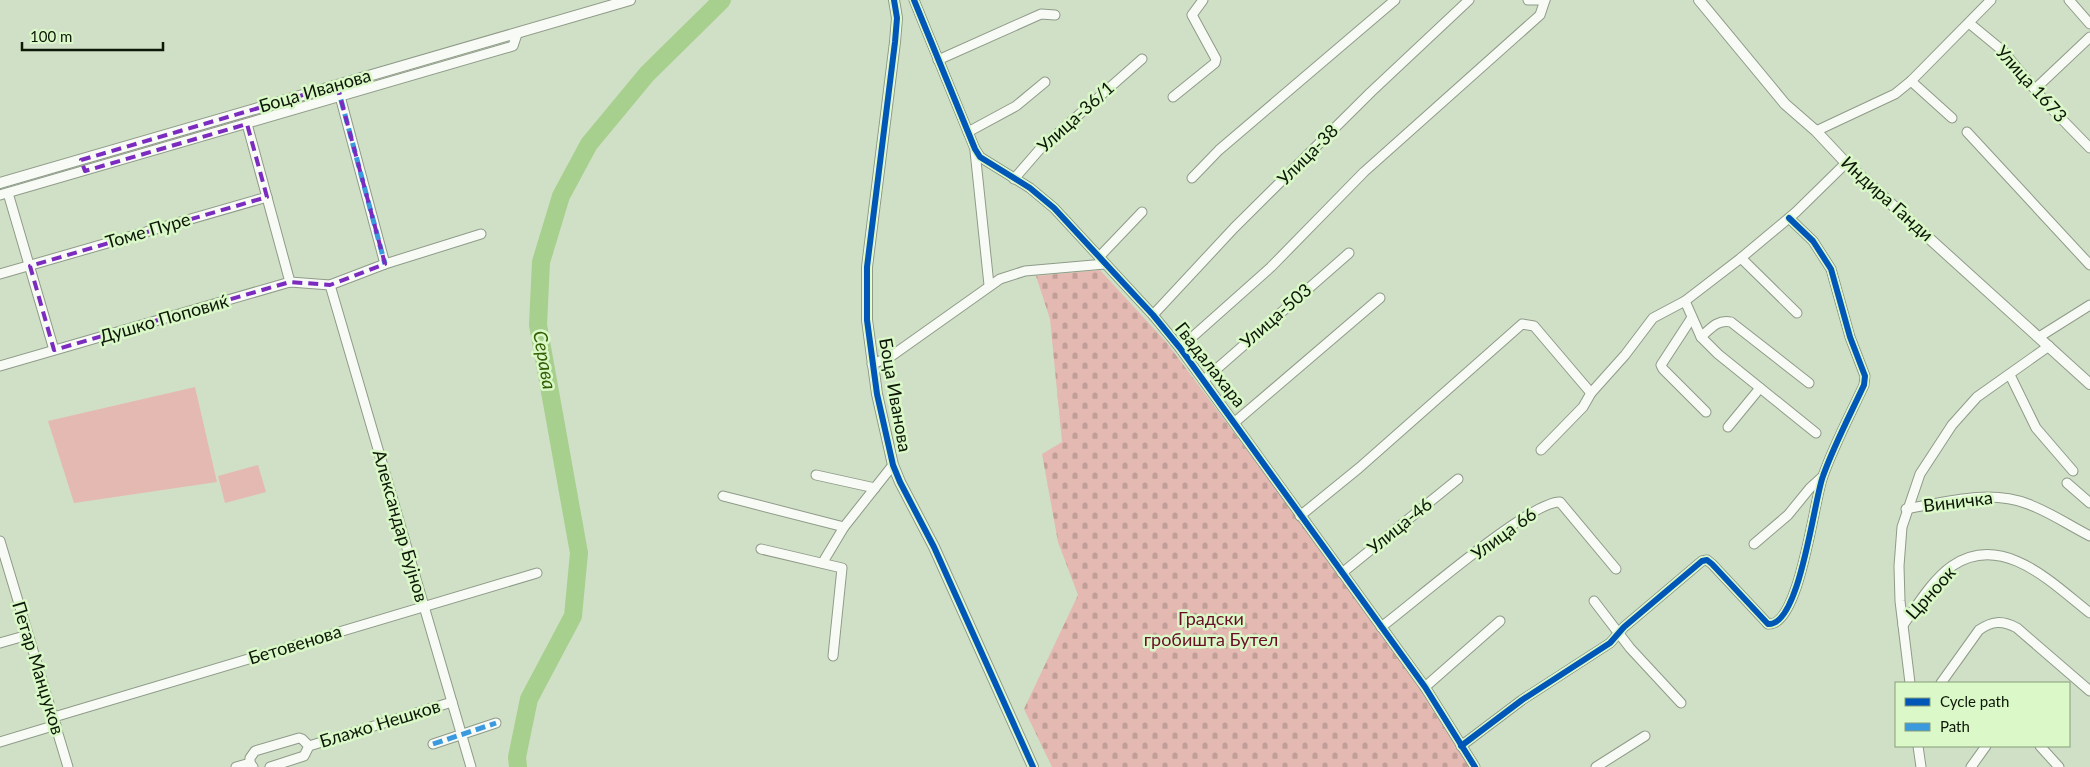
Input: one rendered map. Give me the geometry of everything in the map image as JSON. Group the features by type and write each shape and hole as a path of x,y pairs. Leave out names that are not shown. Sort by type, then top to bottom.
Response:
{"street":[{"name":"Боца Иванова","path":"0,183 630,0"},
{"name":"Боца Иванова","path":"894,0 897,18 895,42 867,267 867,320 872,364 893,465 934,547 1033,767"},
{"name":"Гвадалахара","path":"914,0 975,149 987,163 1030,188 1054,208 1180,348 1425,687 1475,767"},
{"path":"1192,178 1219,150 1395,0"},
{"name":"Улица-38","path":"1152,315 1234,228 1371,92 1470,0"},
{"path":"1180,348 1271,267 1364,172 1540,15 1545,0 1528,0"},
{"name":"Индира Ганди","path":"1699,0 1755,70 1790,109 1816,131 1846,163 2090,384"},
{"path":"1816,131 1883,100 1911,81 1991,0"},
{"path":"2068,0 2090,24"},
{"path":"1173,97 1215,63 1216,59 1192,15 1199,1"},
{"path":"938,60 1041,14 1055,15"},
{"name":"Улица 1673","path":"1969,23 2003,51 2035,89 2090,148"},
{"path":"54,350 30,266 4,194 514,46 517,34"},
{"path":"2035,89 2090,37"},
{"name":"Улица-36/1","path":"1014,179 1040,149 1142,59"},
{"path":"1911,81 1952,118"},
{"path":"968,132 1016,106 1045,82"},
{"path":"337,85 385,264"},
{"path":"247,124 290,282"},
{"path":"1967,132 2090,264"},
{"path":"975,149 989,285"},
{"path":"81,160 85,171"},
{"path":"1541,450 1573,419 1591,393 1625,356 1645,325 1659,314 1684,301 1742,258 1789,218 1846,163"},
{"name":"Томе Пуре","path":"0,274 267,197"},
{"path":"872,364 897,352 1000,278 1025,270 1102,260 1142,212"},
{"path":"1461,746 1522,700 1619,635 1624,627 1692,568 1707,560 1768,624 1776,622 1786,610 1800,580 1822,477 1864,385 1865,376 1850,337 1831,269 1813,241 1789,218"},
{"path":"330,285 385,264 481,234"},
{"name":"Улица-503","path":"1204,380 1349,253"},
{"path":"1742,258 1797,313"},
{"name":"Душко Поповиќ","path":"0,366 290,282 330,285"},
{"name":"Александар Бујнов","path":"330,285 471,767"},
{"path":"1235,422 1380,298"},
{"path":"1684,301 1701,337 1718,354 1816,433"},
{"path":"2039,337 2090,305"},
{"path":"1691,319 1661,365 1662,369 1706,412"},
{"path":"1701,337 1717,323 1724,320 1732,322 1809,383"},
{"path":"1300,516 1365,463 1522,324 1530,323 1534,326 1591,393"},
{"path":"1910,682 1903,625 1899,566 1902,526 1906,509 1920,474 1952,424 1977,397 2049,346"},
{"path":"2010,375 2036,428 2073,472"},
{"path":"1728,427 1760,388"},
{"path":"823,562 844,527 893,465"},
{"path":"816,476 875,488"},
{"path":"1754,544 1788,515 1810,488 1822,477"},
{"name":"Улица-46","path":"1342,573 1458,479"},
{"path":"2067,483 2090,503"},
{"path":"723,496 844,527"},
{"name":"Виничка","path":"1906,509 1966,498 1998,497 2028,503 2090,536"},
{"name":"Улица 66","path":"1381,627 1518,520 1553,501 1560,502 1616,569"},
{"name":"Петар Манџуков","path":"0,541 68,767"},
{"path":"761,549 823,562 842,568 833,656"},
{"name":"Црноок","path":"1903,625 1952,566 1967,559 1985,555 2006,557 2028,566 2041,574 2090,614"},
{"name":"Бетовенова","path":"0,742 55,721 537,573"},
{"path":"1594,601 1619,635 1681,703"},
{"path":"1425,687 1500,621"},
{"path":"1943,682 1979,630 1986,625 2003,622 2017,628 2090,691"},
{"path":"0,643 28,634"},
{"name":"Блажо Нешков","path":"270,767 304,756 309,746 452,702"},
{"path":"433,744 496,723"},
{"path":"1596,767 1645,736"},
{"name":"Блажо Нешков","path":"236,767 252,765 250,758 255,751 298,738 302,738 309,746"},
{"path":"1918,747 1920,767"},
{"path":"1970,767 1985,747"},
{"path":"2041,747 2059,767"}],"highlighted area":[{"path":"337,85 385,264 330,285 290,282 54,350 30,266 267,197 247,124 85,171 81,160"}],"green space":[{"name":"Градски гробишта Бутел","path":"1100,270 1167,343 1380,628 1435,707 1472,767 1052,767 1024,709 1078,595 1058,542 1042,454 1062,442 1050,319 1036,276"},
{"path":"195,387 217,482 74,503 48,421"},
{"path":"258,465 266,492 225,503 218,476"}],"waterway":[{"name":"Серава","path":"518,767 517,757 529,699 573,616 579,553 538,325 541,262 561,196 589,144 647,74 722,0"}],"marked path":[{"path":"337,85 385,264"},
{"path":"433,744 496,723"}],"cycle path":[{"path":"894,0 897,18 895,42 867,267 867,320 877,394 893,465 900,482 934,547 1033,767"},
{"path":"914,0 975,149 980,157 1030,188 1054,208 1153,315 1180,348 1425,687 1475,767"},
{"path":"1461,746 1522,700 1610,643 1624,627 1702,561 1707,560 1712,564 1768,624 1779,619 1789,605 1804,560 1823,476 1837,441 1864,385 1865,376 1850,337 1831,269 1813,241 1789,218"}]}
